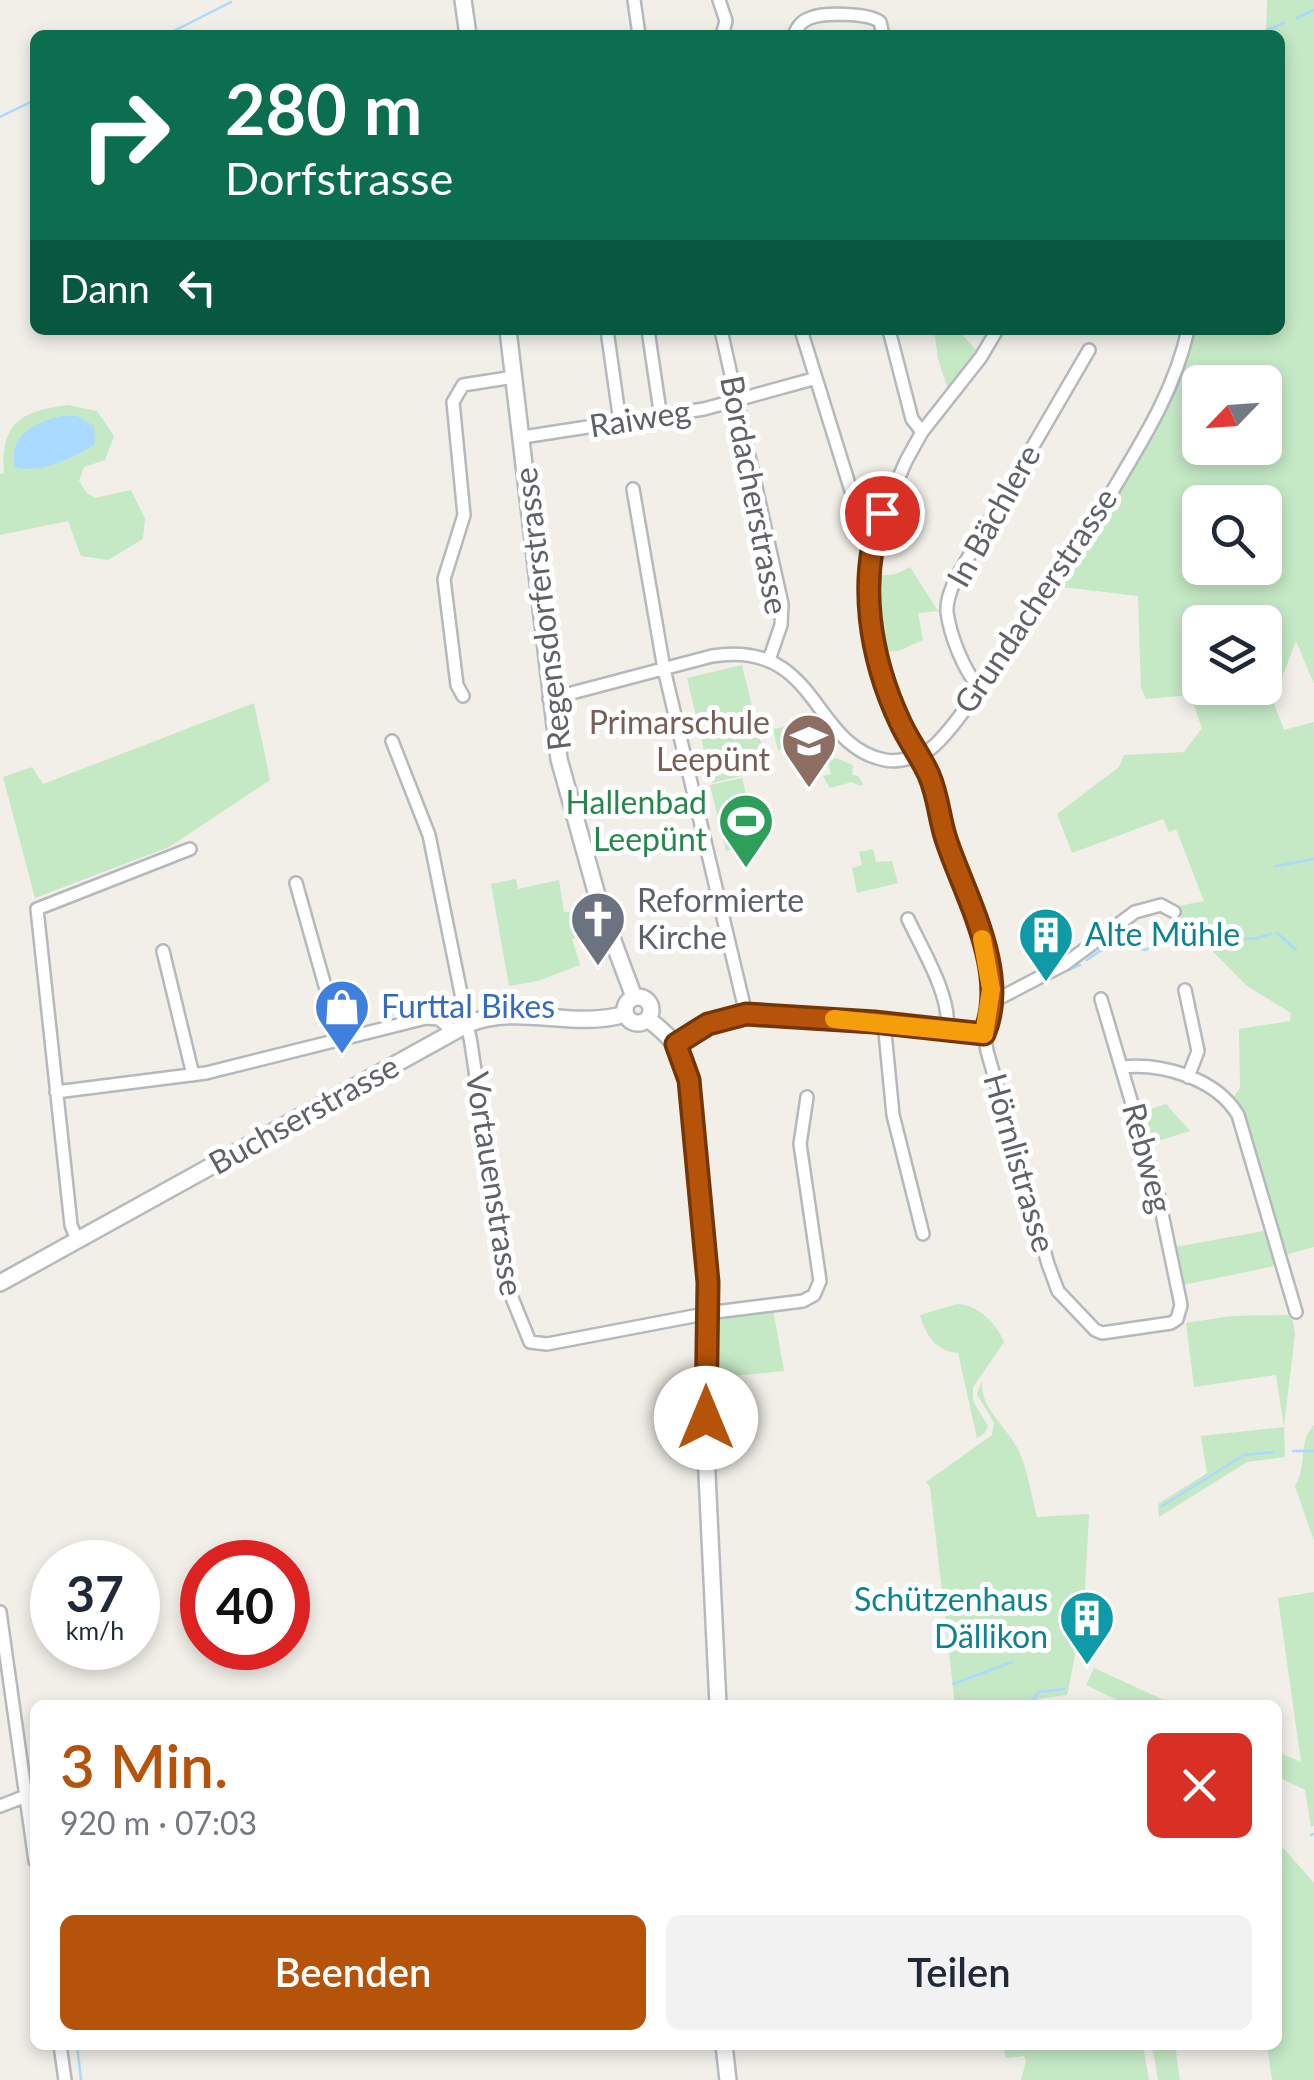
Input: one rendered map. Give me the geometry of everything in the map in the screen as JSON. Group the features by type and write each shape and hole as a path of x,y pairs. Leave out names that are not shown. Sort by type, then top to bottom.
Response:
{"street":[{"path":"463,0 467,30"},
{"path":"634,0 639,30"},
{"path":"720,0 726,21 723,30"},
{"path":"796,30 800,23 813,16 868,15 880,22 882,30"},
{"name":"Regensdorferstrasse","path":"509,335 559,758 581,844 634,997"},
{"path":"608,335 620,422"},
{"path":"649,335 661,418"},
{"name":"Bordacherstrasse","path":"722,335 782,604 781,625 769,660"},
{"path":"802,335 862,526 873,540"},
{"path":"889,335 912,419 922,432"},
{"path":"676,1044 708,1024 746,1014 884,1022 984,1034 992,1002 976,913 947,842 939,798 902,726 878,666 870,616 869,574 873,540 890,493 922,432 994,335"},
{"name":"Grundacherstrasse","path":"918,754 935,745 1054,586 1158,415 1187,335"},
{"name":"In Bächlere","path":"980,688 972,680 951,626 948,600 955,580 1088,350"},
{"path":"462,696 457,685 444,579 464,516 452,402 464,385 514,377"},
{"name":"Raiweg","path":"523,437 661,418 737,402 813,378"},
{"path":"633,489 664,669 746,1014"},
{"path":"550,700 724,654 769,660 802,683 854,747 868,756 890,761 918,754"},
{"path":"392,742 429,835 461,1028"},
{"path":"77,1240 71,1225 37,909 190,848"},
{"path":"296,883 340,1039"},
{"path":"992,1002 1066,964 1135,912 1161,905 1174,912"},
{"path":"908,919 948,1013 947,1028"},
{"path":"163,952 193,1075"},
{"path":"1185,990 1198,1050 1188,1077"},
{"path":"634,997 650,1003 648,1019 635,1023 625,1014 626,1004 634,997"},
{"name":"Rebweg","path":"1101,999 1163,1214 1180,1305 1177,1320"},
{"name":"Buchserstrasse","path":"0,1283 461,1028 494,1015 580,1020 625,1014"},
{"path":"56,1092 193,1075 433,1017 461,1028"},
{"path":"648,1019 676,1044 689,1080 708,1282 706,1453 718,1700"},
{"path":"884,1022 893,1115 923,1234"},
{"name":"Vortauenstrasse","path":"461,1028 506,1284 530,1342 548,1344 706,1314"},
{"name":"Hörnlistrasse","path":"984,1034 1024,1188 1058,1291 1095,1330 1102,1332 1177,1320"},
{"path":"1122,1067 1155,1066 1188,1077 1224,1098 1238,1116 1296,1312"},
{"path":"706,1314 802,1302 820,1287 800,1144 807,1097"},
{"path":"0,1612 30,1825"},
{"path":"0,1806 26,1796"},
{"path":"61,2050 65,2080"},
{"path":"725,2050 728,2080"}],"green space":[{"path":"1267,0 1314,0 1314,684 1296,641 1282,678 1282,605 1182,605 1182,696 1146,699 1141,688 1138,596 1054,586 1158,415 1186,335 1285,335 1285,30 1266,30"},
{"path":"935,335 962,335 976,350 948,389"},
{"path":"68,405 97,411 114,436 105,460 84,467 79,481 86,492 95,498 131,490 145,519 143,539 108,560 81,556 68,521 0,535 0,474 4,473 6,441 11,430 27,415"},
{"path":"910,567 938,611 918,613 923,640 898,651 881,652 874,576 896,574"},
{"path":"742,665 764,756 751,759 754,773 712,783 687,678"},
{"path":"254,703 270,780 169,847 35,898 3,777 32,767 43,784"},
{"path":"1194,705 1275,705 1284,730 1314,722 1314,1247 1285,1255 1242,1112 1233,1098 1240,1088 1239,1029 1290,1021 1291,1013 1247,986 1182,920 1178,906 1204,901 1176,829 1169,832 1163,819 1072,853 1057,814 1119,767 1124,755 1184,752 1202,728"},
{"path":"807,723 815,728 814,741 795,746 797,760 789,762 786,748 778,750 773,729"},
{"path":"836,758 853,765 852,775 858,776 863,784 852,782 830,788 823,776 831,774 828,762"},
{"path":"742,778 758,844 726,851 710,785"},
{"path":"873,849 876,862 892,861 898,883 857,893 852,868 862,865 859,852"},
{"path":"516,879 518,889 559,880 564,912 577,911 583,936 572,939 580,965 538,981 509,986 491,884"},
{"path":"1166,1104 1190,1131 1149,1144 1139,1113"},
{"path":"1264,1231 1275,1266 1183,1285 1175,1247"},
{"path":"957,1304 986,1316 1004,1342 973,1387 973,1401 988,1426 977,1438 958,1353 933,1341 920,1315"},
{"path":"773,1309 784,1371 714,1378 716,1319"},
{"path":"1288,1315 1295,1334 1284,1427 1276,1375 1194,1387 1186,1323 1231,1316"},
{"path":"982,1381 989,1408 1021,1457 1037,1517 1089,1514 1084,1606 1067,1695 1038,1700 954,1700 930,1487 926,1482 992,1435 994,1423 977,1394"},
{"path":"1314,1425 1314,1541 1295,1486 1306,1439"},
{"path":"1284,1427 1285,1457 1247,1462 1159,1517 1158,1504 1207,1473 1201,1436"},
{"path":"1314,1592 1311,1827 1305,1790 1282,1779 1282,1754 1301,1762 1278,1598"},
{"path":"1094,1668 1164,1700 1117,1700 1086,1685"},
{"path":"1282,1847 1314,1883 1314,2080 1272,2080 1268,2050 1282,2050"},
{"path":"1004,2050 1144,2050 1149,2080 1021,2080 1024,2056 1006,2058"},
{"path":"1153,2050 1176,2050 1180,2080 1158,2080"}],"water":[{"path":"63,416 77,416 94,426 95,444 46,467 15,467 15,446 26,431"}],"waterway":[{"path":"176,30 231,2"},
{"path":"1297,18 1314,10"},
{"path":"1268,30 1284,23"},
{"path":"0,117 30,102"},
{"path":"1146,447 1176,391 1193,335"},
{"path":"1068,575 1140,457"},
{"path":"1276,866 1314,859"},
{"path":"1087,960 1114,945 1145,950 1183,931"},
{"path":"1203,933 1253,939 1271,934"},
{"path":"1277,933 1296,950"},
{"path":"1059,974 1080,965"},
{"path":"1293,1451 1314,1451"},
{"path":"1162,1506 1244,1455 1274,1452"},
{"path":"953,1684 1012,1662"},
{"path":"1032,1700 1039,1692 1064,1689"},
{"path":"78,2050 81,2080"}],"slow traffic":[{"path":"834,1019 984,1034 992,1002 982,939"}],"place":[{"name":"Primarschule Leepünt","path":"809,790"},
{"name":"Hallenbad Leepünt","path":"746,870"},
{"name":"Reformierte Kirche","path":"598,968"},
{"name":"Alte Mühle","path":"1046,984"},
{"name":"Furttal Bikes","path":"342,1056"},
{"name":"Schützenhaus Dällikon","path":"1087,1667"}],"route":[{"path":"706,1418 708,1282 689,1080 676,1044 708,1024 746,1014 984,1034 988,1026 991,989 976,913 947,842 939,798 892,706 878,666 870,616 869,574 870,554 882,513"}]}
